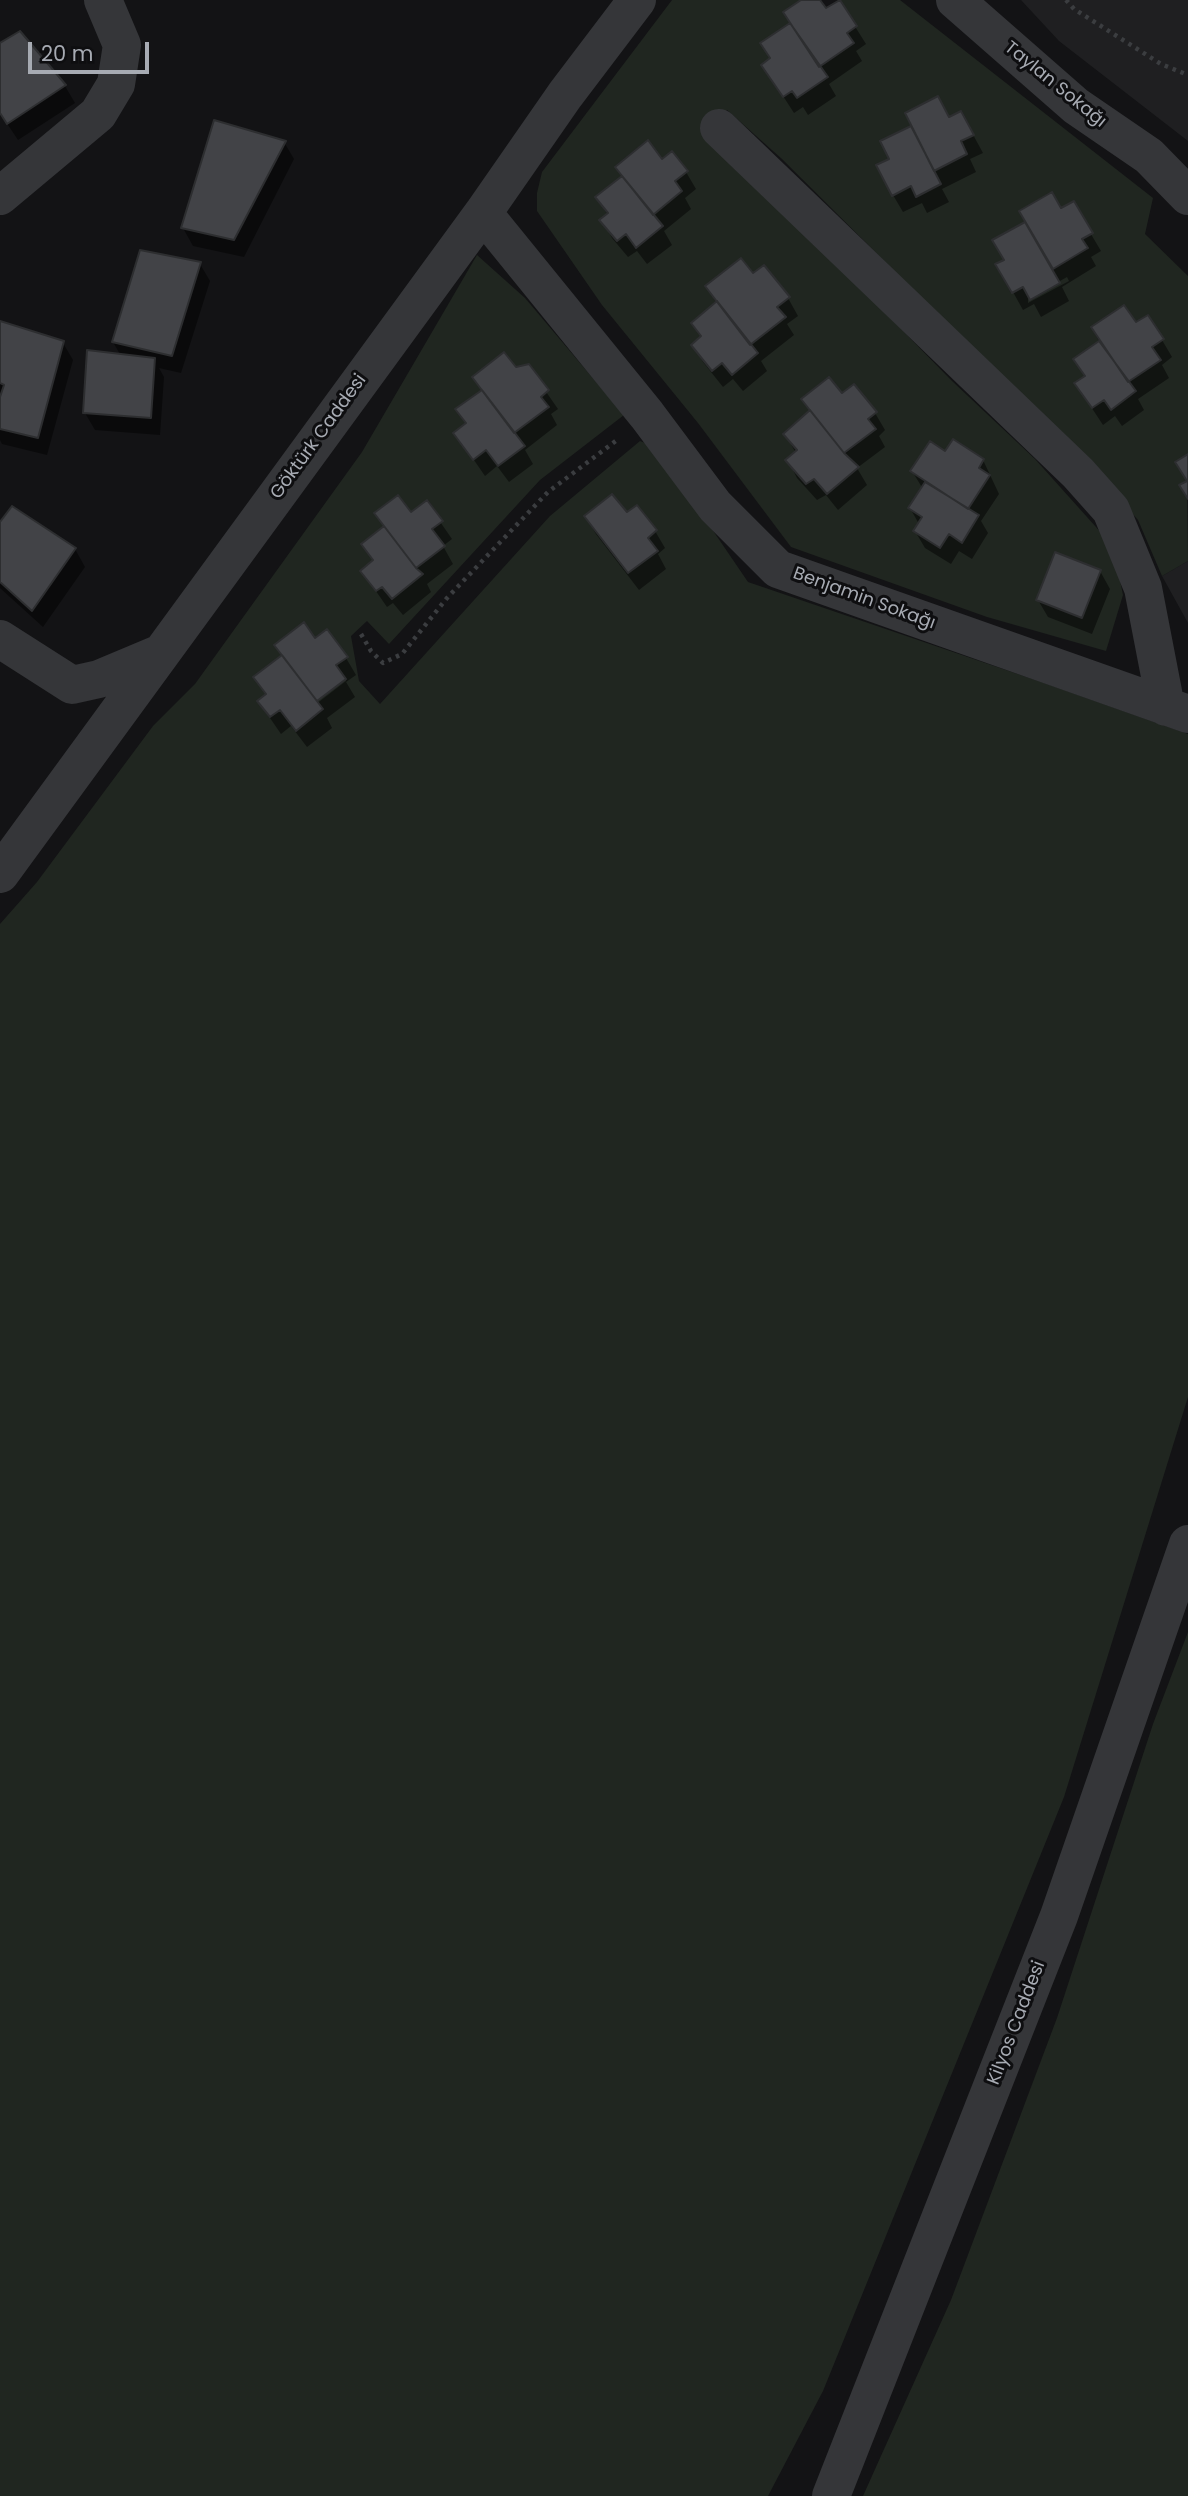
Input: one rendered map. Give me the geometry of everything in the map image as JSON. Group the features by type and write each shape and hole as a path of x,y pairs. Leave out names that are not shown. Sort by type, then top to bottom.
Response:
{"street":[{"path":"0,196 98,114 116,84 122,45 103,0"},
{"name":"Göktürk Caddesi","path":"0,874 637,0"},
{"name":"Taylan Sokağı","path":"955,0 1076,106 1149,156 1188,196"},
{"path":"719,128 1009,405 1078,473 1111,510 1143,588 1177,710"},
{"name":"Benjamin Sokağı","path":"483,213 647,415 716,506 778,569 1177,710"},
{"path":"0,639 72,685 99,679 161,653"},
{"name":"Kilyos Caddesi","path":"831,2496 1059,1916 1188,1544"}],"path":[{"path":"1066,0 1074,9 1161,64 1188,75"},
{"path":"361,634 371,651 383,663 402,654 447,598 548,492 647,415"}],"shaded area":[{"path":"672,0 801,0 783,12 790,23 760,43 770,58 761,65 782,96 792,91 797,98 827,78 819,67 854,43 847,33 857,26 840,0 900,0 1153,198 1145,234 1188,276 1188,454 1175,462 1187,481 1188,561 1162,576 1138,520 1096,472 782,159 727,110 714,119 861,288 952,381 1035,459 1113,546 1123,595 1106,651 987,617 791,547 698,423 602,305 537,211 537,193 542,172","holes":["938,96 949,117 962,111 974,134 961,141 967,154 934,171 940,184 916,196 911,186 877,165 889,159 880,141 911,126 905,113","647,140 662,159 672,151 688,171 675,181 682,191 653,215 663,227 637,248 626,234 617,241 600,220 608,213 595,197 622,176 615,166","1051,192 1088,248 1053,269 1060,283 1030,300 1023,287 1011,293 995,265 1004,260 993,240 1025,222 1019,211","741,258 753,273 764,265 790,297 777,307 785,317 750,345 758,353 732,374 722,363 712,370 691,345 701,336 717,301 705,286","1148,315 1163,339 1152,347 1161,360 1128,382 1136,392 1111,410 1104,400 1092,408 1074,383 1085,376 1099,341 1091,327 1136,322","828,377 842,393 854,384 876,412 868,419 876,429 806,483 786,460 797,450 783,433 810,410 802,398","953,439 984,459 968,509 979,515 962,543 949,534 940,547 914,530 922,517 908,508 925,482 910,471 930,441 945,451"]},
{"path":"1021,0 1188,0 1188,141 1059,41"},
{"path":"477,255 525,298 624,415 540,480 389,644 367,621 351,636 359,681 380,704 550,516 640,441 656,447 748,582 1188,734 1188,1397 1064,1797 823,2391 768,2496 0,2496 0,924 37,882 153,726 195,684 362,452","holes":["504,352 516,367 529,364 549,390 541,397 548,407 514,433 498,466 486,450 473,460 466,423 482,390 472,377","397,495 411,512 428,500 443,521 432,529 416,568 422,575 391,598 382,587 376,591 360,571 373,560 384,526 374,513","303,623 315,638 347,657 336,665 346,679 317,701 323,710 296,730 280,710 269,717 257,701 266,694 253,677 282,655 274,645"]},
{"path":"1188,561 1188,623 1162,576"},
{"path":"1188,1632 1188,2496 863,2496 951,2300 1057,2018 1153,1724"}],"building":[{"path":"801,0 820,0 826,8 840,0 857,26 847,33 854,43 819,67 783,12"},
{"path":"790,23 828,77 797,98 792,91 783,97 761,65 770,58 760,43"},
{"path":"20,31 66,85 7,124 0,113 0,43"},
{"path":"938,96 949,117 961,111 974,135 961,141 967,154 934,171 905,113"},
{"path":"214,120 286,141 234,240 181,228"},
{"path":"911,126 941,184 916,197 911,186 892,196 876,165 889,159 880,141"},
{"path":"648,140 662,159 672,151 688,171 675,181 682,191 653,215 615,167"},
{"path":"622,176 663,226 636,248 626,234 617,241 599,220 608,213 595,197"},
{"path":"1052,192 1061,208 1074,201 1093,233 1082,239 1088,248 1053,269 1019,211"},
{"path":"1025,222 1060,283 1030,300 1023,287 1012,293 995,264 1004,260 992,240"},
{"path":"140,250 201,262 172,356 112,342"},
{"path":"741,258 753,273 764,265 790,297 777,307 786,317 750,345 705,286"},
{"path":"717,301 758,353 732,375 722,363 712,371 691,345 701,336 691,323"},
{"path":"1124,305 1136,322 1148,315 1164,339 1152,347 1161,360 1128,382 1091,327"},
{"path":"0,321 64,341 38,438 0,429 0,397 4,385 0,383"},
{"path":"1099,341 1136,391 1111,410 1104,400 1092,408 1074,383 1085,376 1073,359"},
{"path":"87,350 155,358 151,418 83,413"},
{"path":"504,352 516,367 529,364 549,390 541,397 549,407 514,433 472,377"},
{"path":"829,377 842,393 854,384 877,412 868,419 876,429 844,453 801,399"},
{"path":"482,390 525,446 498,466 486,450 473,460 453,433 466,423 455,409"},
{"path":"810,410 844,453 859,467 827,494 814,479 806,484 785,460 797,450 783,434"},
{"path":"953,439 984,459 979,468 990,475 968,509 910,471 930,441 945,451"},
{"path":"1188,454 1188,499 1179,485 1187,481 1175,462"},
{"path":"925,482 979,515 962,543 949,534 940,548 913,531 922,517 908,508"},
{"path":"612,494 627,512 637,505 657,530 648,538 658,551 628,573 584,516"},
{"path":"398,495 411,512 427,500 443,521 432,529 445,546 416,568 374,513"},
{"path":"12,506 76,548 32,611 0,582 0,522"},
{"path":"384,526 423,574 392,599 382,587 376,591 360,571 373,560 361,544"},
{"path":"1055,552 1101,570 1082,618 1036,600"},
{"path":"304,622 315,638 327,629 348,657 336,665 346,679 317,701 274,645"},
{"path":"282,655 323,709 296,731 280,710 270,717 257,701 266,694 253,677"}]}
